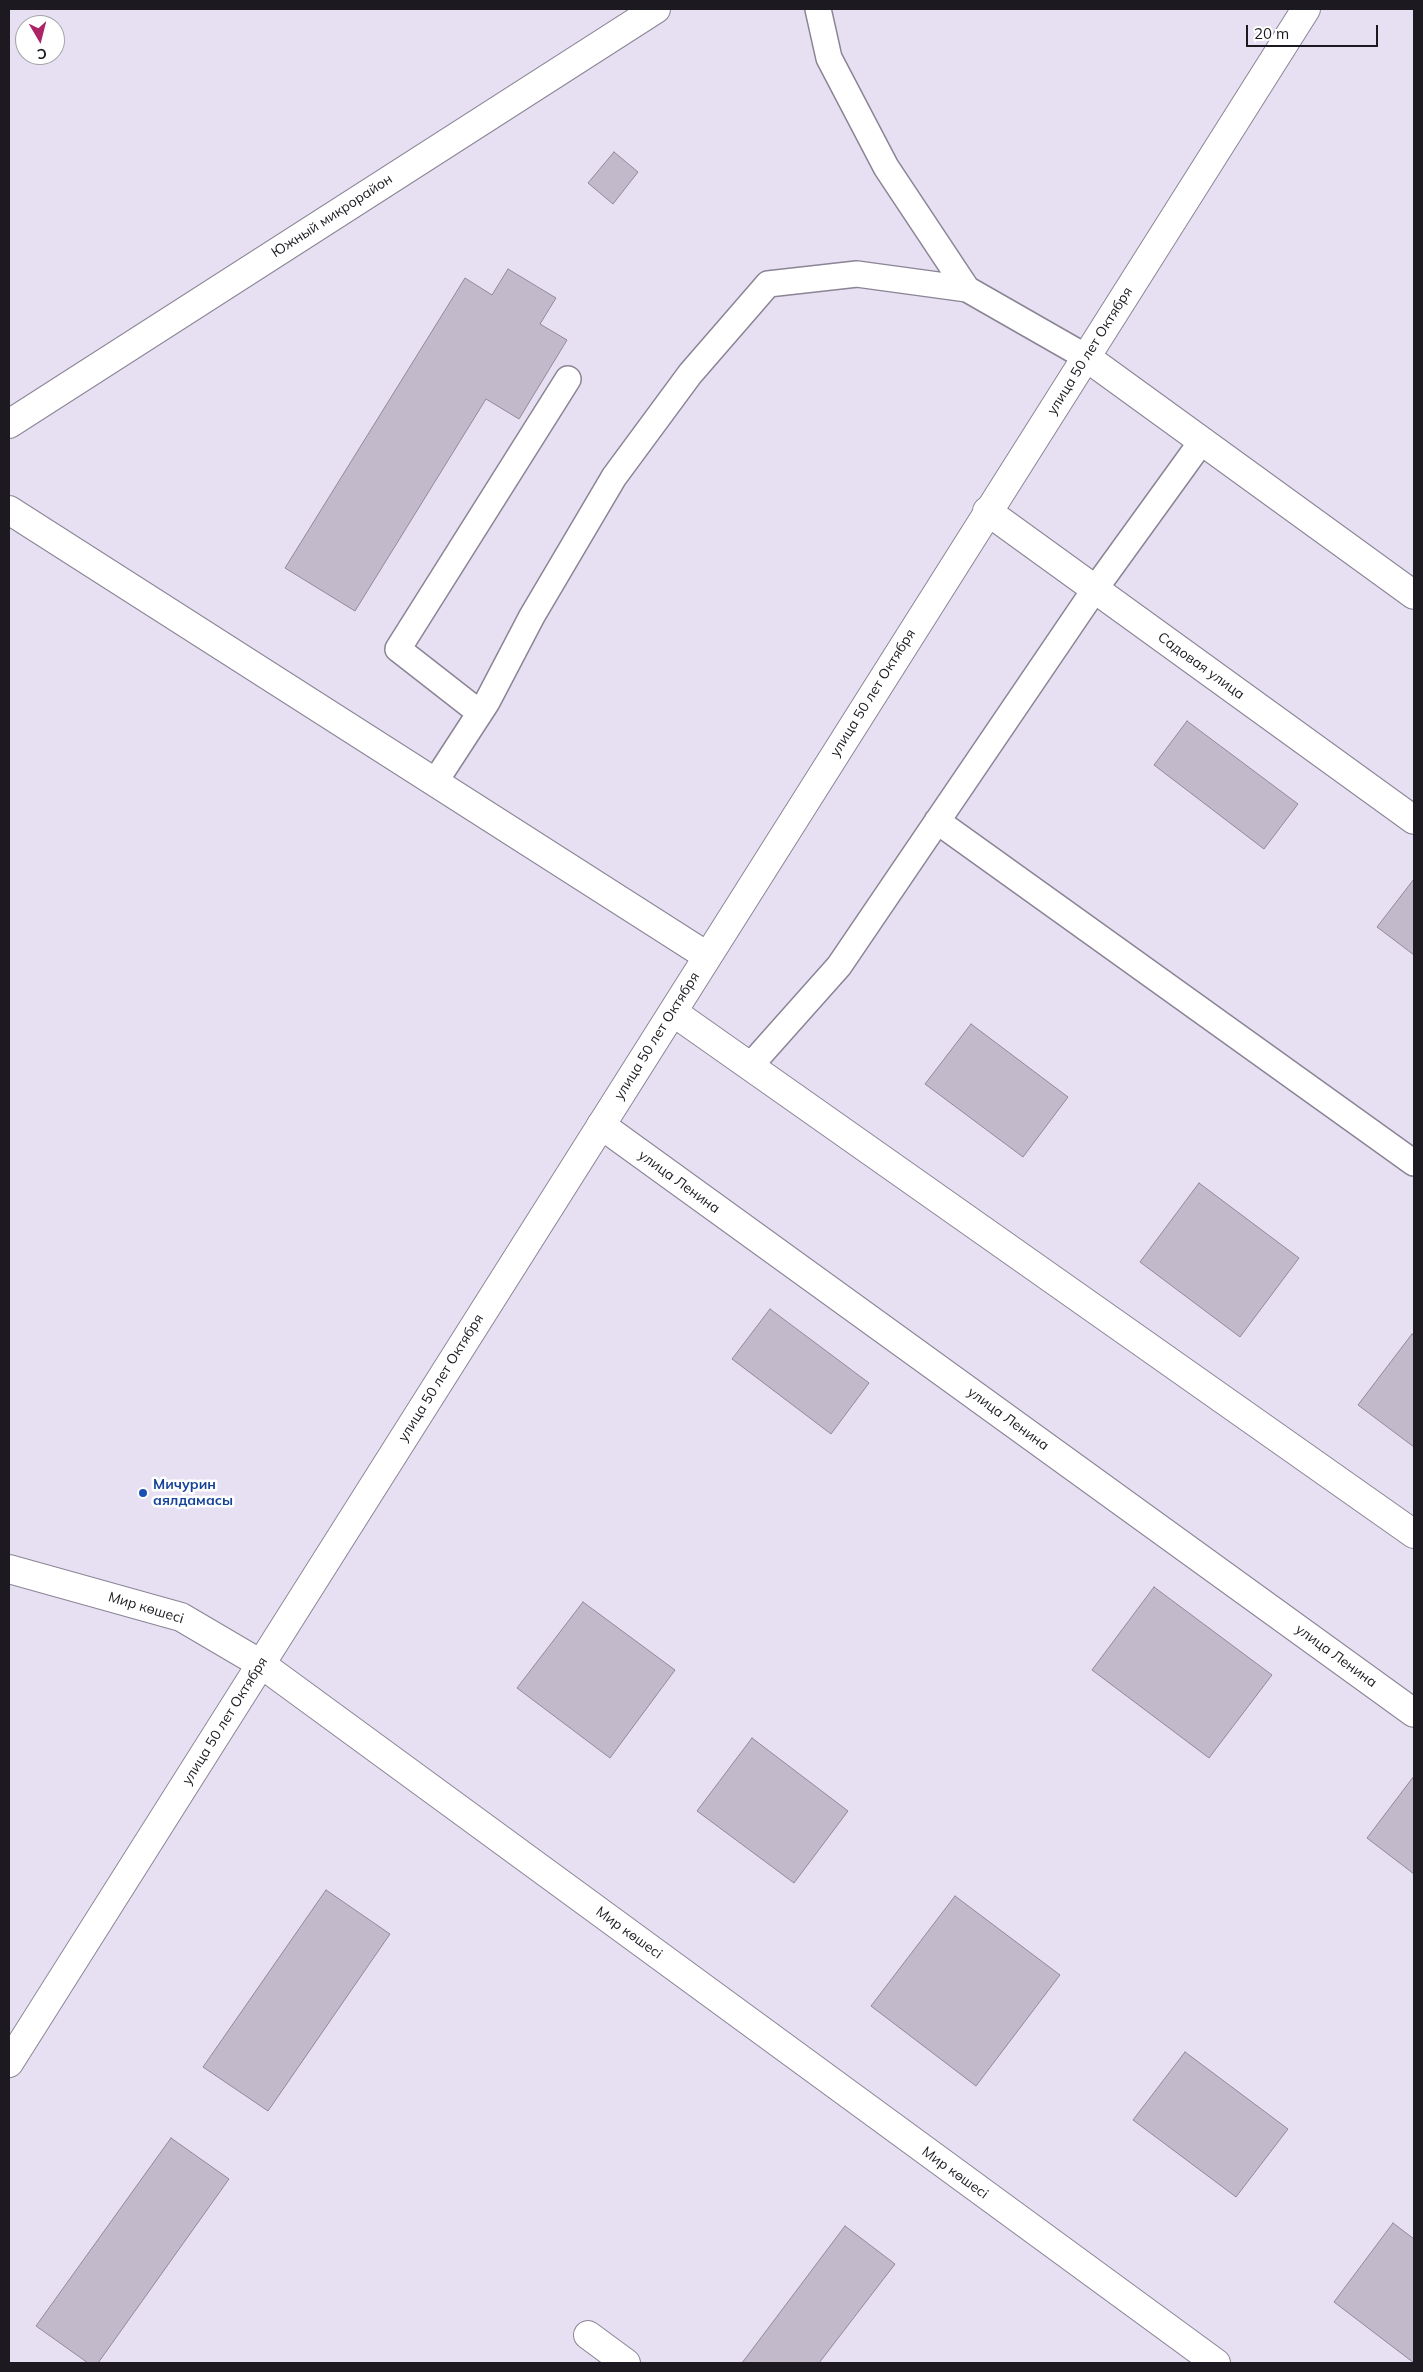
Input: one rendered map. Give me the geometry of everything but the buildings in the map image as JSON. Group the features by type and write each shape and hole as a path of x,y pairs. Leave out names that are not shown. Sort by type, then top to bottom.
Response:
{"street":[{"name":"Южный микрорайон","path":"9,424 656,9"},
{"name":"улица 50 лет Октября","path":"9,2063 987,511 1306,9"},
{"path":"1086,358 1414,595"},
{"path":"9,510 708,956"},
{"name":"Садовая улица","path":"987,511 1414,820"},
{"path":"672,1012 1414,1534"},
{"name":"улица Ленина","path":"601,1125 1414,1713"},
{"name":"Мир көшесі","path":"9,1569 181,1616 261,1664 1216,2363"},
{"path":"588,2335 626,2363"}],"lane":[{"path":"818,9 829,58 886,167 967,290"},
{"path":"435,782 480,713 532,616 614,477 690,374 768,284 857,274 967,290 1086,358"},
{"path":"480,713 398,649 568,379"},
{"path":"750,1066 839,966 1094,589 1202,441"},
{"path":"937,821 1414,1163"}],"place":[{"name":"Мичурин аялдамасы","path":"143,1493"}]}
